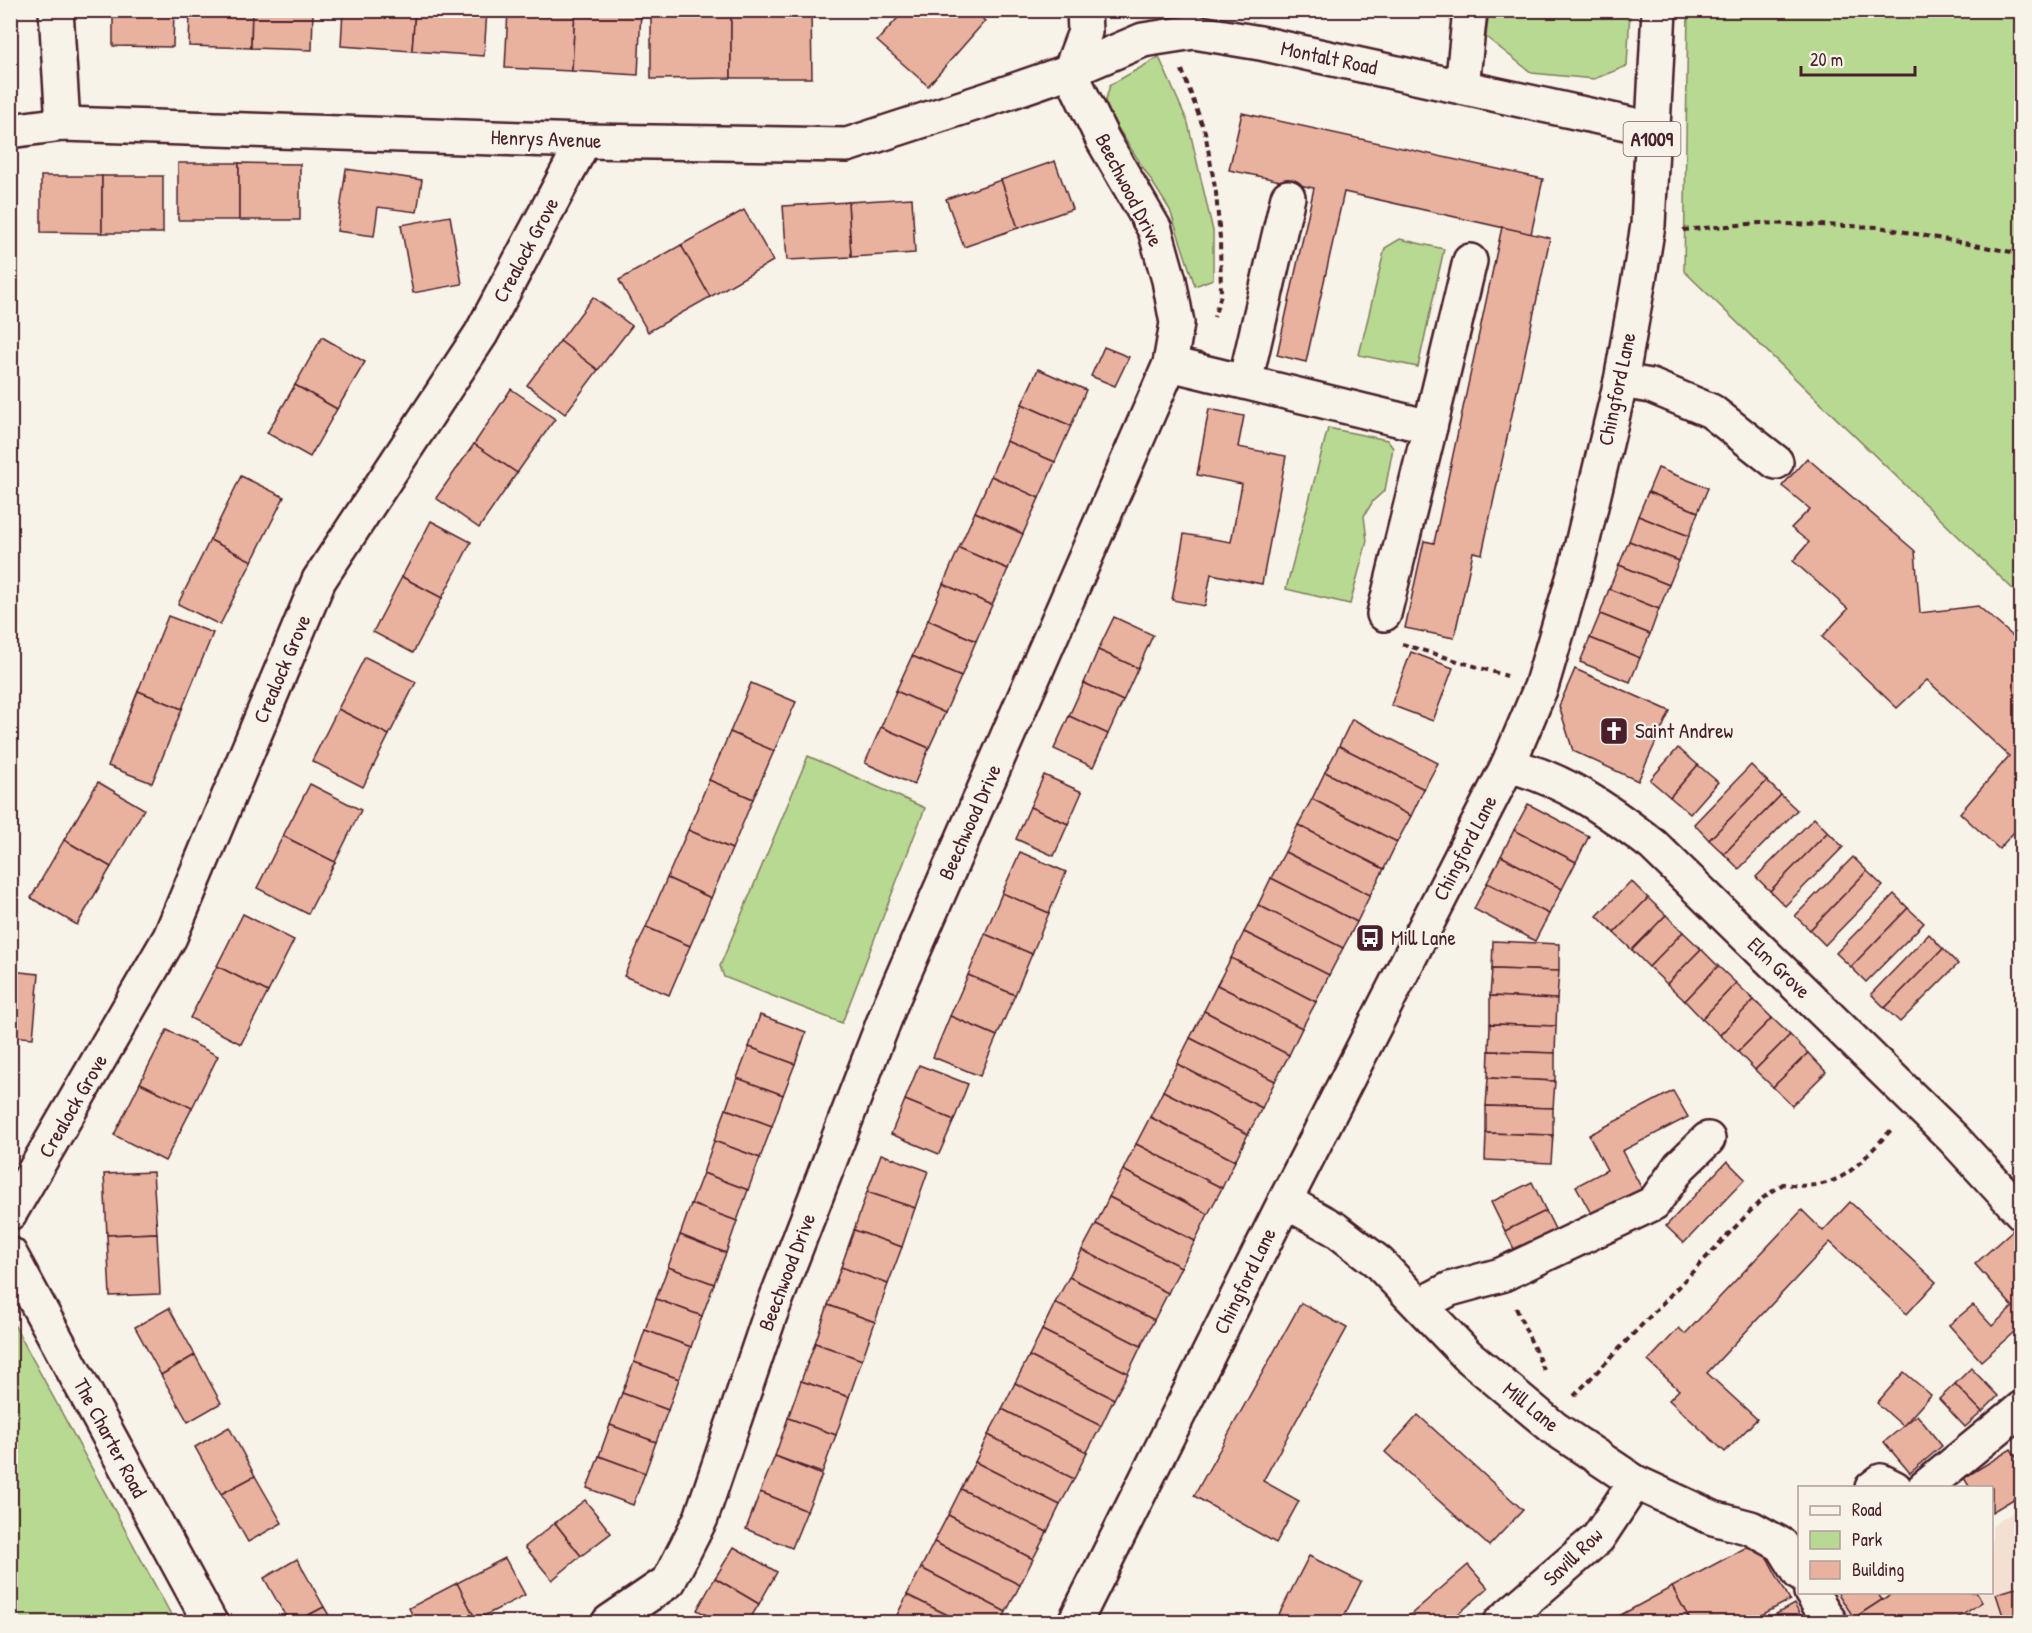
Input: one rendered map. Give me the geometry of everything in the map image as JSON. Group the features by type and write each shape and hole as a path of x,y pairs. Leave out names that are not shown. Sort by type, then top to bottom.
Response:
{"street":[{"path":"56,10 63,124"},
{"path":"1070,71 1085,32 1084,10"},
{"path":"1462,87 1470,10"},
{"name":"Chingford Lane","path":"1075,1623 1285,1202 1508,765 1541,687 1577,565 1621,381 1647,225 1659,10"},
{"name":"Montalt Road","path":"1070,71 1143,40 1194,32 1260,43 1653,129"},
{"name":"Henrys Avenue","path":"10,131 63,124 584,141 848,145 1070,71"},
{"name":"Beechwood Drive","path":"609,1623 669,1581 701,1518 770,1315 891,1003 1182,367 1170,280 1155,230 1103,140 1070,71"},
{"name":"Crealock Grove","path":"10,1213 170,937 320,580 481,334 584,141"},
{"path":"1245,382 1288,197"},
{"path":"1384,614 1470,261"},
{"path":"1182,367 1430,427"},
{"path":"1621,381 1651,386 1711,411 1776,462"},
{"name":"Elm Grove","path":"1508,765 1537,772 1560,783 1608,810 1653,845 1953,1138 2022,1213"},
{"path":"1420,1305 1450,1289 1501,1275 1654,1203 1680,1166 1708,1139"},
{"name":"Mill Lane","path":"1285,1202 1335,1229 1378,1263 1467,1355 1548,1423 1635,1482 1713,1518 1791,1540 1798,1566"},
{"name":"The Charter Road","path":"10,1254 210,1623"},
{"path":"1926,1486 2022,1408"},
{"path":"1875,1486 1881,1481 1891,1486"},
{"name":"Savill Row","path":"1501,1623 1598,1538 1635,1482"},
{"path":"1812,1594 1830,1623"}],"path":[{"path":"1169,36 1205,132 1216,193 1220,238 1221,295 1206,344 1182,367"},
{"path":"1679,229 1698,230 1760,223 1879,227 2022,254"},
{"path":"1384,614 1383,638 1513,678"},
{"path":"1548,1423 1763,1198 1783,1184 1803,1187 1833,1182 1854,1168 1916,1103"},
{"path":"1501,1275 1544,1370 1550,1377"}],"shaded area":[{"path":"2021,1507 2021,1622 1849,1622 1830,1594 1993,1594 1993,1525"}],"green space":[{"path":"1489,11 1630,11 1627,66 1594,79 1532,73 1486,37"},
{"path":"1688,11 2021,11 2021,597 1684,271"},
{"path":"1159,57 1188,123 1213,231 1213,279 1195,286 1170,210 1104,106 1110,85"},
{"path":"1400,239 1444,249 1418,367 1359,355 1385,248"},
{"path":"1328,428 1387,440 1393,448 1385,490 1373,501 1364,516 1367,541 1350,604 1286,589"},
{"path":"808,756 925,808 842,1023 724,977 720,966"},
{"path":"11,1319 175,1622 11,1622"}],"building":[{"path":"113,10 174,10 173,47 113,46"},
{"path":"190,10 252,10 251,48 189,46"},
{"path":"252,10 313,10 312,50 251,48"},
{"path":"343,10 415,10 412,51 341,46"},
{"path":"415,10 487,10 484,56 412,51"},
{"path":"508,10 575,10 572,71 505,68"},
{"path":"575,10 641,10 638,75 572,71"},
{"path":"651,10 731,10 731,78 651,79"},
{"path":"731,10 811,10 812,78 731,78"},
{"path":"905,10 974,10 985,21 928,86 877,41"},
{"path":"1242,113 1543,179 1531,234 1344,192 1306,362 1277,355 1314,188 1229,170"},
{"path":"1055,161 1072,209 1018,228 1001,180"},
{"path":"178,163 239,163 239,220 178,220"},
{"path":"239,163 300,164 300,220 239,220"},
{"path":"346,169 422,180 417,212 378,207 374,236 337,231"},
{"path":"41,176 102,176 102,233 41,232"},
{"path":"102,176 163,176 163,233 102,233"},
{"path":"1001,180 1018,228 964,247 946,199"},
{"path":"912,198 915,253 851,257 848,202"},
{"path":"848,202 851,257 787,260 783,206"},
{"path":"744,210 773,261 710,297 681,245"},
{"path":"450,216 462,284 413,293 401,225"},
{"path":"1502,227 1550,238 1482,554 1473,552 1454,638 1405,628 1424,541 1434,543"},
{"path":"681,245 710,297 648,332 619,280"},
{"path":"593,297 632,326 598,370 560,341"},
{"path":"322,337 365,362 337,409 295,385"},
{"path":"560,341 598,370 565,414 527,385"},
{"path":"1104,347 1129,357 1115,386 1091,376"},
{"path":"1038,369 1086,390 1071,426 1022,404"},
{"path":"295,385 337,409 310,457 267,433"},
{"path":"511,389 555,419 517,473 474,444"},
{"path":"1022,404 1071,426 1055,462 1006,441"},
{"path":"1209,409 1244,416 1238,447 1286,456 1262,584 1211,574 1205,606 1172,600 1184,534 1231,542 1242,484 1197,475"},
{"path":"1006,441 1055,462 1039,498 991,476"},
{"path":"474,444 517,473 479,528 436,498"},
{"path":"1807,458 1915,551 1920,613 1978,606 2022,644 2022,823 1999,849 1960,813 2009,756 1927,680 1897,708 1822,637 1848,609 1793,561 1809,542 1791,528 1810,509 1782,486"},
{"path":"1658,468 1708,488 1698,512 1648,492"},
{"path":"241,476 284,497 252,561 210,540"},
{"path":"991,476 1039,498 1023,534 975,512"},
{"path":"1648,492 1698,512 1689,536 1638,516"},
{"path":"975,512 1023,534 1008,569 959,548"},
{"path":"1638,516 1689,536 1679,561 1629,541"},
{"path":"431,521 471,542 442,598 402,577"},
{"path":"210,540 252,561 220,625 178,604"},
{"path":"1629,541 1679,561 1669,585 1619,565"},
{"path":"959,548 1008,569 992,605 943,584"},
{"path":"1619,565 1669,585 1659,609 1609,589"},
{"path":"402,577 442,598 413,653 373,632"},
{"path":"943,584 992,605 976,641 928,620"},
{"path":"1609,589 1659,609 1650,634 1600,614"},
{"path":"1600,614 1650,634 1640,658 1590,638"},
{"path":"168,616 213,633 182,709 138,691"},
{"path":"1114,617 1153,635 1138,668 1098,650"},
{"path":"928,620 976,641 961,677 912,656"},
{"path":"1590,638 1640,658 1630,682 1580,662"},
{"path":"1098,650 1138,668 1123,701 1084,683"},
{"path":"1411,652 1453,668 1433,721 1391,705"},
{"path":"912,656 961,677 945,713 896,691"},
{"path":"365,657 416,682 389,735 338,709"},
{"name":"Saint Andrew","path":"1575,669 1670,711 1638,781 1573,751 1559,706"},
{"path":"751,683 796,702 774,751 730,732"},
{"path":"1084,683 1123,701 1108,734 1069,716"},
{"path":"138,691 182,709 152,783 108,766"},
{"path":"896,691 945,713 929,748 881,727"},
{"path":"338,709 389,735 363,787 312,761"},
{"path":"1069,716 1108,734 1093,767 1054,749"},
{"path":"1352,719 1438,763 1424,789 1339,746"},
{"path":"881,727 929,748 914,785 865,763"},
{"path":"730,732 774,751 753,799 709,780"},
{"path":"1339,746 1424,789 1411,816 1325,772"},
{"path":"1678,748 1698,765 1670,797 1650,780"},
{"path":"1698,765 1718,782 1690,814 1670,797"},
{"path":"1751,765 1767,781 1709,840 1694,824"},
{"path":"1325,772 1411,816 1397,842 1312,799"},
{"path":"1044,775 1082,792 1068,824 1030,807"},
{"path":"709,780 753,799 732,849 688,830"},
{"path":"1767,781 1781,795 1724,854 1709,840"},
{"path":"98,782 144,809 111,867 64,840"},
{"path":"310,784 361,810 335,862 283,836"},
{"path":"1781,795 1797,810 1739,869 1724,854"},
{"path":"1312,799 1397,842 1384,869 1298,825"},
{"path":"1528,804 1589,836 1576,862 1514,830"},
{"path":"1030,807 1068,824 1054,856 1016,839"},
{"path":"1814,818 1828,832 1770,891 1756,877"},
{"path":"1298,825 1384,869 1370,895 1285,852"},
{"path":"688,830 732,849 711,898 667,878"},
{"path":"1514,830 1576,862 1562,889 1501,856"},
{"path":"1828,832 1843,847 1785,906 1770,891"},
{"path":"283,836 335,862 308,914 257,888"},
{"path":"64,840 111,867 77,925 31,898"},
{"path":"1020,852 1066,872 1049,913 1002,893"},
{"path":"1285,852 1370,895 1357,922 1271,878"},
{"path":"1501,856 1562,889 1549,914 1487,883"},
{"path":"1853,857 1867,871 1810,930 1795,916"},
{"path":"1867,871 1883,886 1825,945 1810,930"},
{"path":"667,878 711,898 690,946 646,927"},
{"path":"1271,878 1357,922 1343,948 1258,905"},
{"path":"1631,881 1648,898 1614,933 1597,916"},
{"path":"1487,883 1549,914 1535,941 1474,909"},
{"path":"1002,893 1049,913 1032,954 985,934"},
{"path":"1894,894 1908,908 1851,967 1836,953"},
{"path":"1648,898 1666,915 1632,950 1614,933"},
{"path":"1258,905 1343,948 1329,975 1244,932"},
{"path":"1908,908 1924,923 1866,982 1851,967"},
{"path":"243,914 294,940 268,992 217,966"},
{"path":"1666,915 1683,932 1649,967 1632,950"},
{"path":"646,927 690,946 669,995 624,976"},
{"path":"1244,932 1329,975 1316,1002 1231,958"},
{"path":"1683,932 1701,949 1667,984 1649,967"},
{"path":"985,934 1032,954 1015,995 968,975"},
{"path":"1929,934 1943,949 1885,1008 1871,994"},
{"path":"1493,941 1559,944 1559,971 1492,969"},
{"path":"1701,949 1718,966 1685,1001 1667,984"},
{"path":"1943,949 1958,964 1900,1022 1885,1008"},
{"path":"1231,958 1316,1002 1302,1028 1217,985"},
{"path":"217,966 268,992 241,1044 190,1018"},
{"path":"1718,966 1736,983 1702,1019 1685,1001"},
{"path":"1492,969 1559,971 1557,999 1490,996"},
{"path":"10,971 39,974 33,1038 10,1036"},
{"path":"968,975 1015,995 997,1036 950,1016"},
{"path":"1736,983 1754,1000 1720,1035 1702,1019"},
{"path":"1217,985 1302,1028 1289,1055 1204,1011"},
{"path":"1490,996 1557,999 1556,1026 1490,1024"},
{"path":"1754,1000 1772,1018 1738,1052 1720,1035"},
{"path":"1204,1011 1289,1055 1275,1081 1190,1038"},
{"path":"760,1015 806,1032 795,1064 749,1047"},
{"path":"950,1016 997,1036 980,1076 933,1057"},
{"path":"1772,1018 1790,1035 1755,1070 1738,1052"},
{"path":"1490,1024 1556,1026 1555,1053 1489,1051"},
{"path":"167,1030 218,1056 192,1108 140,1083"},
{"path":"1790,1035 1808,1053 1773,1087 1755,1070"},
{"path":"1190,1038 1275,1081 1262,1108 1177,1064"},
{"path":"749,1047 795,1064 783,1095 737,1078"},
{"path":"1489,1051 1555,1053 1555,1081 1488,1078"},
{"path":"1808,1053 1826,1072 1792,1106 1773,1087"},
{"path":"1177,1064 1262,1108 1248,1134 1163,1091"},
{"path":"919,1065 968,1084 954,1120 905,1100"},
{"path":"737,1078 783,1095 772,1126 726,1109"},
{"path":"1488,1078 1555,1081 1553,1108 1486,1106"},
{"path":"140,1083 192,1108 165,1161 114,1135"},
{"path":"1163,1091 1248,1134 1235,1161 1150,1117"},
{"path":"1673,1091 1688,1117 1622,1151 1643,1191 1593,1217 1576,1186 1607,1170 1589,1135"},
{"path":"905,1100 954,1120 939,1154 891,1134"},
{"path":"1486,1106 1553,1108 1553,1135 1486,1133"},
{"path":"726,1109 772,1126 760,1158 714,1141"},
{"path":"1150,1117 1235,1161 1222,1188 1136,1144"},
{"path":"1486,1133 1553,1135 1551,1163 1485,1160"},
{"path":"714,1141 760,1158 748,1190 703,1173"},
{"path":"1136,1144 1222,1188 1208,1214 1123,1170"},
{"path":"881,1154 928,1171 915,1208 867,1192"},
{"path":"1727,1161 1745,1179 1684,1243 1666,1226"},
{"path":"1123,1170 1208,1214 1195,1241 1109,1197"},
{"path":"153,1172 157,1233 107,1235 104,1174"},
{"path":"703,1173 748,1190 737,1221 691,1204"},
{"path":"1532,1182 1546,1211 1505,1231 1491,1202"},
{"path":"867,1192 915,1208 902,1247 854,1230"},
{"path":"1109,1197 1195,1241 1181,1267 1096,1224"},
{"path":"1850,1202 1936,1282 1907,1314 1830,1242 1707,1373 1757,1419 1725,1452 1669,1400 1679,1390 1648,1361 1679,1328 1685,1334 1802,1210 1823,1231"},
{"path":"691,1204 737,1221 726,1253 680,1235"},
{"path":"1546,1211 1560,1239 1519,1259 1505,1231"},
{"path":"1096,1224 1181,1267 1168,1293 1082,1250"},
{"path":"2015,1228 2022,1235 2022,1263 2014,1269 2022,1278 2022,1325 1981,1361 1949,1325 1973,1305 1992,1326 2013,1307 1975,1264"},
{"path":"854,1230 902,1247 888,1284 841,1267"},
{"path":"157,1233 160,1294 110,1296 107,1235"},
{"path":"680,1235 726,1253 714,1284 668,1267"},
{"path":"1082,1250 1168,1293 1154,1320 1069,1277"},
{"path":"668,1267 714,1284 702,1316 656,1299"},
{"path":"841,1267 888,1284 875,1322 828,1305"},
{"path":"1069,1277 1154,1320 1141,1346 1055,1303"},
{"path":"656,1299 702,1316 691,1347 645,1330"},
{"path":"1055,1303 1141,1346 1128,1373 1042,1330"},
{"path":"1301,1303 1347,1328 1263,1481 1299,1501 1276,1543 1194,1496"},
{"path":"828,1305 875,1322 862,1360 815,1343"},
{"path":"169,1308 195,1355 161,1375 135,1327"},
{"path":"645,1330 691,1347 679,1379 634,1362"},
{"path":"1042,1330 1128,1373 1114,1399 1029,1356"},
{"path":"815,1343 862,1360 849,1397 801,1381"},
{"path":"195,1355 221,1403 188,1422 161,1375"},
{"path":"1029,1356 1114,1399 1101,1426 1015,1383"},
{"path":"634,1362 679,1379 668,1410 622,1393"},
{"path":"1971,1368 1998,1396 1982,1412 1955,1384"},
{"path":"1904,1372 1931,1395 1903,1426 1877,1403"},
{"path":"801,1381 849,1397 836,1435 788,1418"},
{"path":"1015,1383 1101,1426 1087,1452 1002,1409"},
{"path":"1955,1384 1982,1412 1965,1427 1939,1399"},
{"path":"622,1393 668,1410 656,1442 610,1425"},
{"path":"1002,1409 1087,1452 1074,1479 988,1435"},
{"path":"1418,1415 1523,1510 1489,1546 1385,1452"},
{"path":"1917,1415 1942,1446 1910,1473 1884,1442"},
{"path":"788,1418 836,1435 822,1473 775,1456"},
{"path":"610,1425 656,1442 645,1473 599,1456"},
{"path":"229,1427 255,1476 221,1494 195,1447"},
{"path":"988,1435 1074,1479 1060,1505 975,1462"},
{"path":"2011,1449 2022,1466 2022,1494 1993,1511 1993,1486 1969,1486 1964,1478"},
{"path":"599,1456 645,1473 633,1505 587,1488"},
{"path":"775,1456 822,1475 807,1511 760,1492"},
{"path":"975,1462 1060,1505 1047,1532 961,1489"},
{"path":"255,1476 282,1523 248,1542 221,1494"},
{"path":"961,1489 1047,1532 1033,1559 948,1515"},
{"path":"760,1492 807,1511 792,1548 746,1529"},
{"path":"585,1500 611,1533 581,1556 555,1523"},
{"path":"948,1515 1033,1559 1020,1585 934,1542"},
{"path":"555,1523 581,1556 552,1580 525,1547"},
{"path":"1758,1541 1790,1600 1748,1622 1691,1622 1672,1587"},
{"path":"934,1542 1020,1585 1006,1612 921,1568"},
{"path":"734,1547 777,1572 759,1604 715,1578"},
{"path":"1309,1556 1361,1582 1341,1622 1275,1622"},
{"path":"505,1558 525,1595 476,1620 457,1583"},
{"path":"297,1559 324,1607 295,1622 289,1622 264,1578"},
{"path":"1468,1565 1488,1588 1449,1622 1402,1622"},
{"path":"921,1568 1006,1612 1001,1622 962,1622 907,1595"},
{"path":"715,1578 759,1604 748,1622 719,1622 697,1610"},
{"path":"457,1583 476,1620 471,1622 416,1622 409,1608"},
{"path":"2022,1586 2022,1619 2005,1622 1996,1594"},
{"path":"1672,1587 1691,1622 1608,1622"},
{"path":"1838,1594 1878,1594 1882,1600 1854,1618"},
{"path":"1891,1594 1977,1594 1982,1602 1955,1620 1956,1622 1857,1622 1854,1618"},
{"path":"907,1595 962,1622 896,1622 894,1621"},
{"path":"1794,1604 1802,1618 1794,1622 1762,1622"},
{"path":"324,1607 333,1622 295,1622"}],"place":[{"name":"Saint Andrew","path":"1614,731"},
{"name":"Mill Lane","path":"1370,938"}]}
